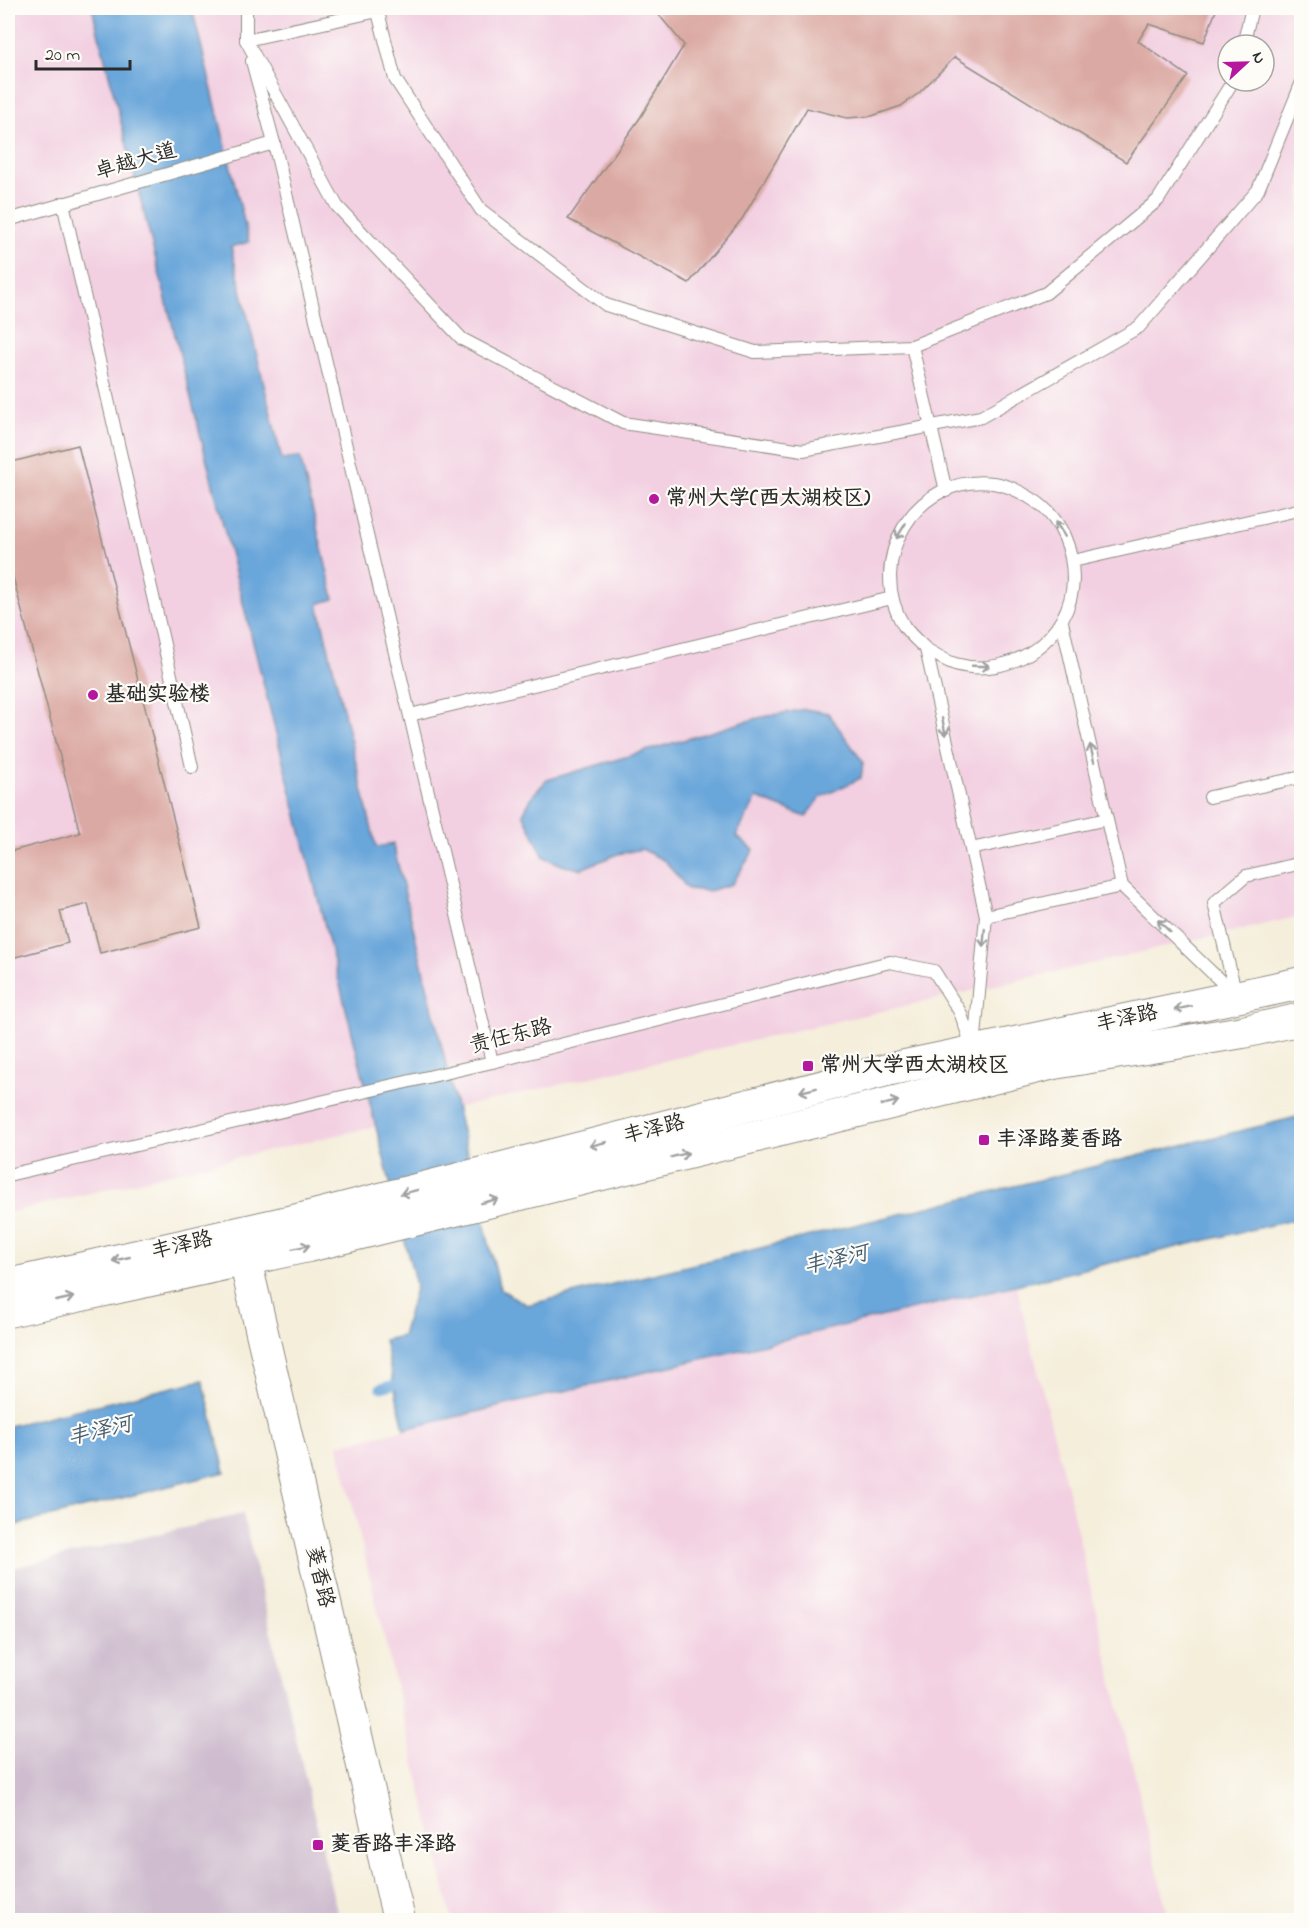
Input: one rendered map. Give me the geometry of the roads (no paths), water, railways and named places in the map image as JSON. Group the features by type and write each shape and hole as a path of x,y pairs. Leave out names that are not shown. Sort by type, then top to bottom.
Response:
{"street":[{"name":"丰泽路","path":"8,1311 242,1246 306,1218 891,1069 1302,983"},
{"name":"丰泽路","path":"8,1285 242,1246 319,1243 1054,1064 1243,1032 1302,1019"},
{"name":"菱香路","path":"242,1246 399,1920"}],"lane":[{"path":"239,8 274,143 492,1062"},
{"path":"246,8 246,40 338,206 462,339 623,423 803,450 981,417 1139,327 1258,190 1302,82"},
{"path":"1246,33 1252,8"},
{"path":"246,40 378,9 395,79 481,210 606,305 755,352 912,346 1046,293 1158,200 1225,93"},
{"name":"卓越大道","path":"8,220 274,143"},
{"path":"63,203 192,767"},
{"path":"912,346 946,491"},
{"path":"993,483 1021,491 1046,509 1064,532 1073,561 1073,593 1062,622 1042,646 1016,662 985,668 954,664 926,649 905,627 892,598 890,568 896,539 912,514 935,495 963,484 993,483"},
{"path":"1073,561 1302,509"},
{"path":"410,715 892,598"},
{"path":"1062,622 1122,886 1236,996"},
{"path":"926,649 986,916 974,1052"},
{"path":"1210,798 1302,777"},
{"path":"971,849 1107,819"},
{"path":"1236,996 1214,903 1246,876 1302,863"},
{"path":"986,916 1122,886"},
{"name":"责任东路","path":"8,1175 492,1062 890,962 934,971 960,1012 974,1052"}],"water":[{"path":"92,8 192,8 249,242 231,247 282,460 300,457 334,599 318,604 376,847 393,844 500,1289 527,1305 1301,1116 1301,1218 404,1429 384,1340 402,1336 416,1285"},
{"path":"805,709 828,713 863,762 861,778 821,797 806,817 757,798 736,836 754,850 732,884 709,891 688,889 665,861 642,849 618,854 581,869 564,866 544,857 523,814 533,795 547,780 758,718"},
{"path":"203,1380 225,1472 8,1527 8,1426"}],"waterway":[{"name":"丰泽河","path":"380,1388 405,1382"}],"place":[{"name":"常州大学(西太湖校区)","path":"654,499"},
{"name":"基础实验楼","path":"93,695"},
{"name":"常州大学西太湖校区","path":"808,1066"},
{"name":"丰泽路菱香路","path":"984,1140"},
{"name":"菱香路丰泽路","path":"318,1845"}]}
